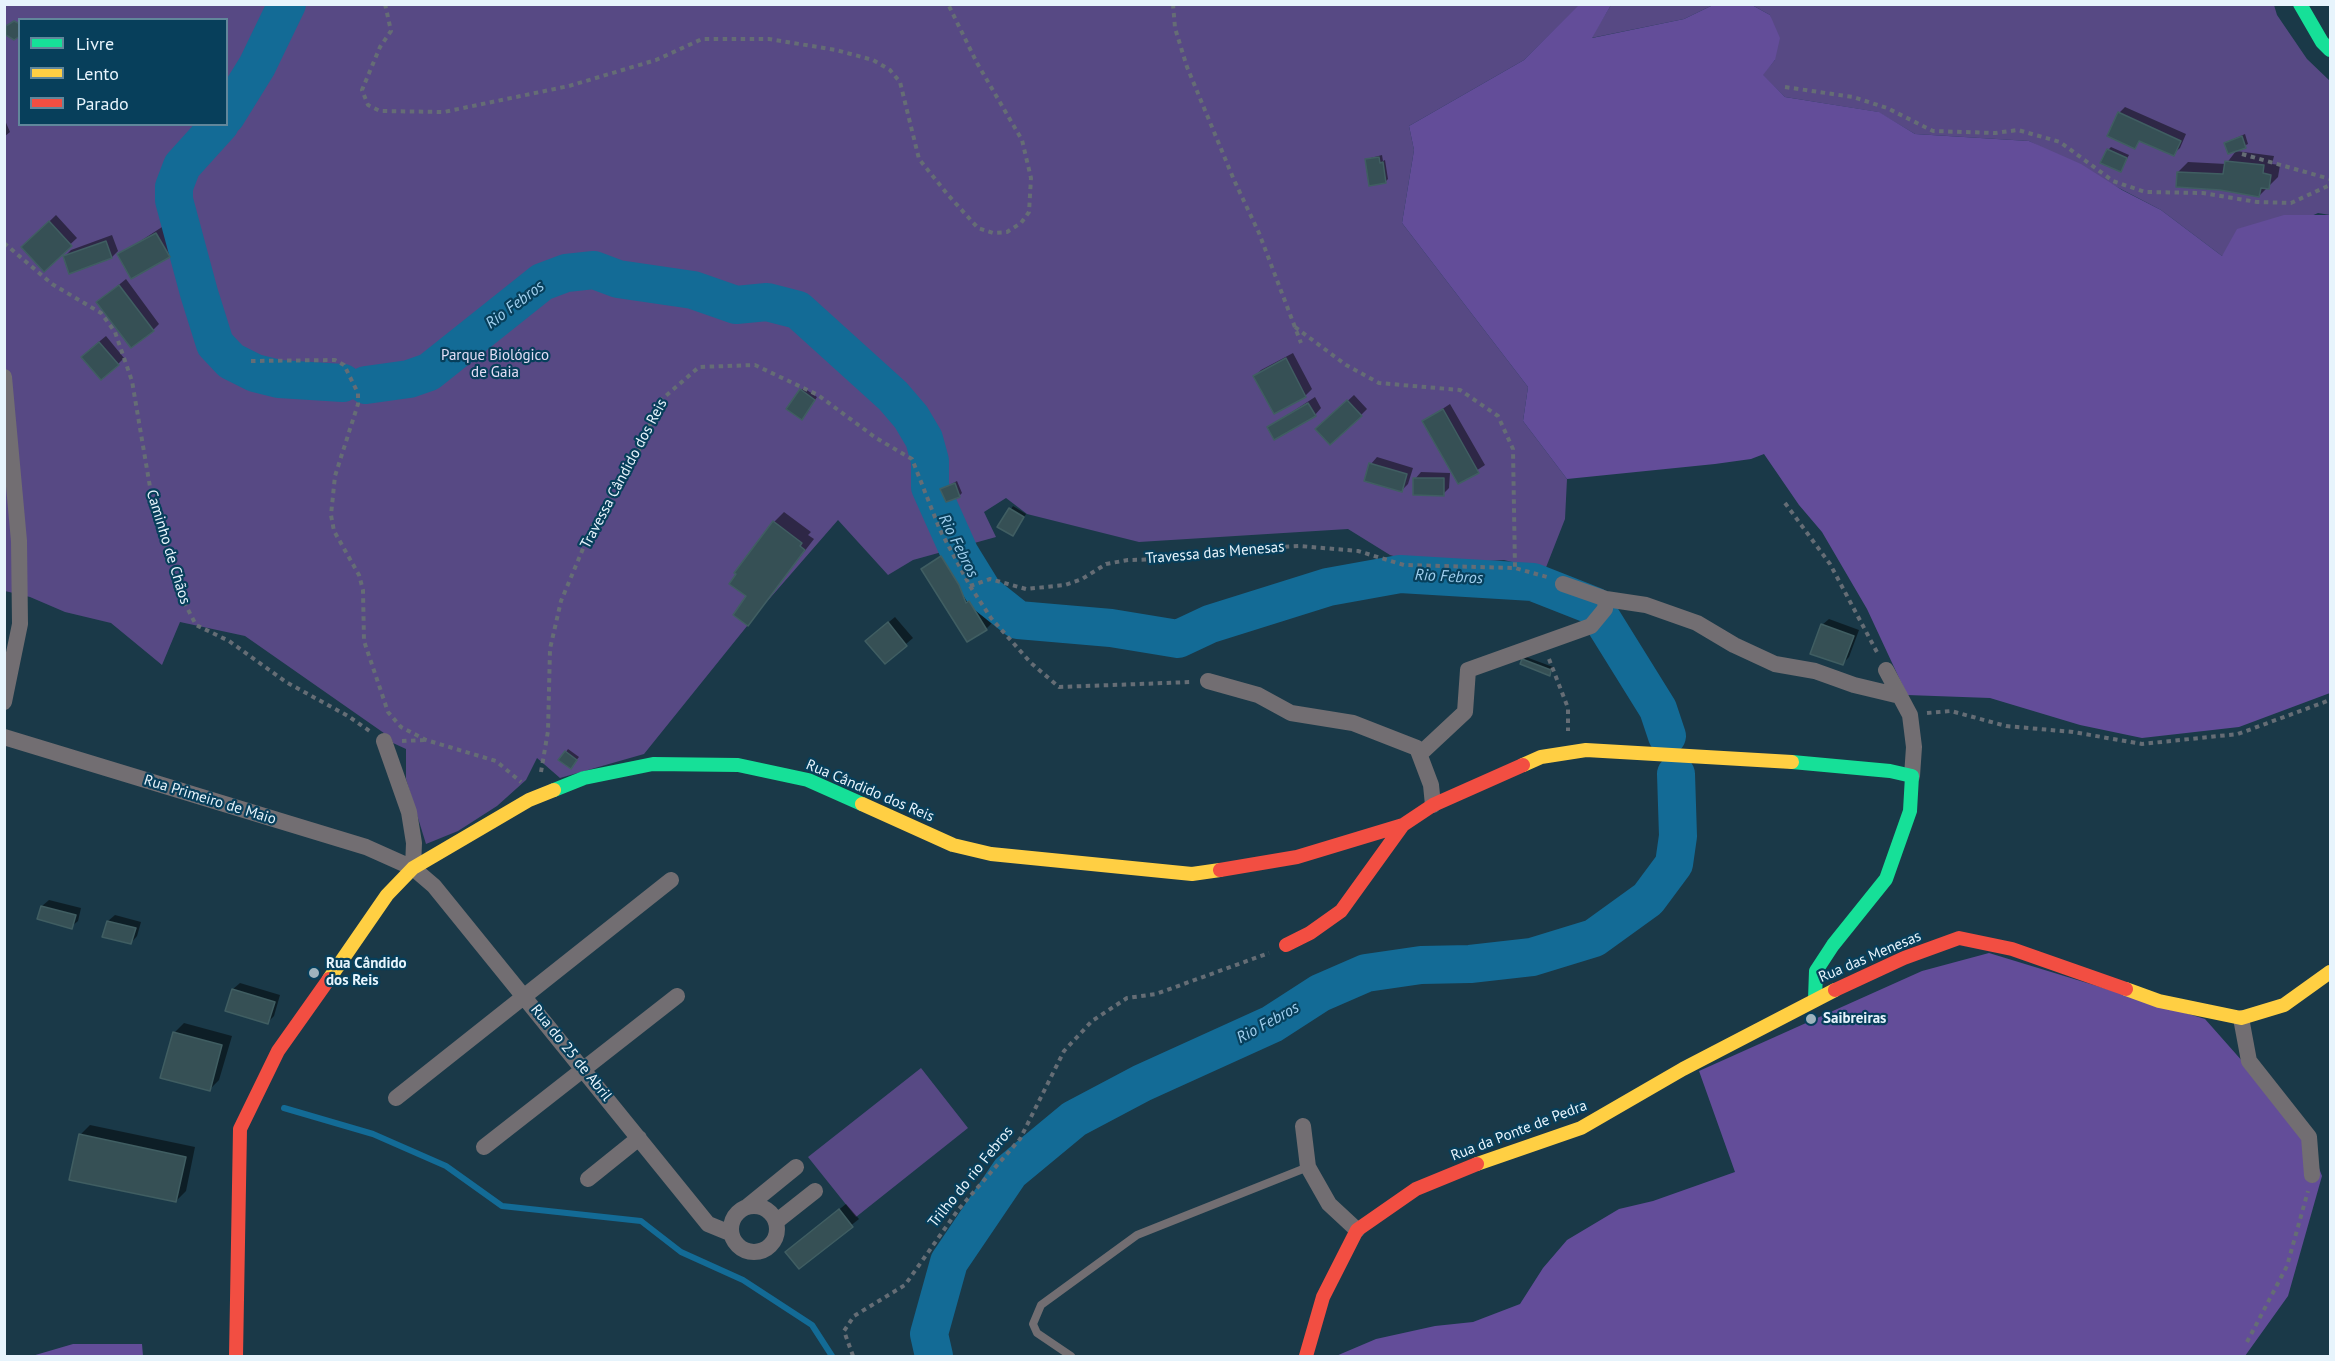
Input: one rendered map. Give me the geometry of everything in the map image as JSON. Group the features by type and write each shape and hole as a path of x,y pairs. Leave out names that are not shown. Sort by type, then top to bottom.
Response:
{"main road":[{"path":"2300,4 2322,42 2331,50"},
{"path":"1433,805 1541,757 1586,750 1828,765 1890,771 1912,776"},
{"name":"Rua Cândido dos Reis","path":"236,1356 240,1130 278,1051 387,895 413,868 537,797 584,778 652,764 738,765 808,780 962,847 991,854 1192,874 1297,857 1403,825 1433,805"},
{"name":"Rua das Menesas","path":"1912,776 1910,811 1886,879 1833,945 1816,972 1815,999 1905,958 1959,938 2012,949 2159,1001 2241,1018 2284,1005 2331,972"},
{"name":"Rua Cândido dos Reis","path":"1286,945 1310,933 1341,911 1403,825"},
{"name":"Rua da Ponte de Pedra","path":"1306,1356 1323,1297 1357,1230 1416,1189 1486,1160 1581,1128 1815,999"}],"street":[{"path":"4,377 19,541 20,624 4,702"},
{"path":"1563,584 1606,604 1646,605 1697,623 1734,645 1775,664 1815,671 1854,685 1899,696"},
{"path":"1420,754 1466,712 1468,670 1591,626 1606,604"},
{"path":"1886,670 1910,715 1914,747 1912,776"},
{"path":"1208,681 1258,695 1291,713 1353,723 1394,737 1417,748 1431,785 1433,805"},
{"name":"Rua Primeiro de Maio","path":"4,737 366,847 413,868"},
{"path":"384,741 409,812 414,843 413,868"},
{"name":"Rua do 25 de Abril","path":"413,868 434,886 708,1224 730,1233 738,1247 758,1253 775,1240 777,1221 814,1191"},
{"path":"396,1098 671,880"},
{"path":"484,1147 677,996"},
{"path":"2241,1018 2249,1061 2309,1137 2312,1175"},
{"path":"1303,1126 1308,1167 1329,1204 1357,1230"},
{"path":"588,1179 639,1138"},
{"path":"730,1233 734,1216 796,1167"},
{"path":"748,1206 767,1209 777,1221"}],"lane":[{"path":"1071,1356 1037,1333 1033,1324 1041,1305 1137,1235 1308,1167"}],"path":[{"path":"385,4 391,31 380,47 362,90 368,105 380,111 444,112 570,86 656,60 702,39 769,39 836,50 873,60 890,70 900,82 919,159 978,228 993,233 1007,232 1021,223 1029,212 1031,178 1023,140 977,63 948,4"},
{"path":"1173,4 1175,28 1187,67 1234,180 1259,233 1301,343"},
{"path":"1785,87 1853,97 1895,112 1933,131 1995,133 2018,130 2060,142 2113,181 2145,192 2203,193 2257,202 2291,203 2331,186"},
{"path":"2242,154 2331,179"},
{"name":"Caminho de Chãos","path":"4,243 52,284 101,313 115,332 132,381 150,486 167,550 183,598 196,625 229,641 286,682 348,716 384,741"},
{"path":"1295,327 1346,365 1379,383 1460,390 1498,416 1513,449 1515,568"},
{"path":"251,360 335,360 344,365 352,379 357,393 356,414 334,476 331,515 337,537 359,575 363,590 364,641 393,721 426,740 496,761 537,797"},
{"name":"Travessa Cândido dos Reis","path":"537,797 548,731 550,649 561,601 593,525 635,459 661,400 699,367 755,365 818,395 876,438 912,459 940,530 970,586 991,618 1031,663 1059,687 1208,681"},
{"path":"1785,503 1830,564 1886,670"},
{"name":"Travessa das Menesas","path":"970,586 990,579 1026,590 1065,585 1082,579 1106,564 1128,560 1172,559 1237,549 1300,546 1358,551 1404,565 1515,568 1538,573 1563,584"},
{"path":"1541,757 1568,731 1564,693 1542,645"},
{"path":"1910,715 1952,711 2006,726 2073,732 2142,744 2238,734 2331,700"},
{"name":"Trilho do rio Febros","path":"853,1356 844,1331 854,1316 905,1284 958,1210 1020,1139 1064,1051 1092,1021 1127,998 1156,994 1224,971 1286,945"},
{"path":"2247,1342 2287,1266 2312,1175"}],"green space":[{"name":"Parque Biológico de Gaia","path":"4,5 1580,5 1524,60 1409,126 1414,150 1402,223 1528,387 1523,421 1567,479 1565,519 1545,570 1504,560 1444,564 1413,562 1390,555 1348,529 1139,542 1027,514 1006,498 984,512 996,537 913,560 888,575 838,520 764,605 644,754 560,778 537,758 526,780 497,806 458,831 426,844 406,779 406,749 393,743 391,738 245,636 180,622 162,665 111,623 65,612 30,597 5,591"},
{"path":"1611,5 1713,5 1684,19 1591,38"},
{"path":"1752,5 2274,5 2277,15 2307,59 2330,81 2330,215 2318,213 2222,256 2161,210 2029,141 1915,134 1878,112 1785,97 1762,75 1775,60 1770,15"},
{"path":"921,1068 968,1128 856,1217 808,1157"}],"shaded area":[{"path":"1580,4 1611,5 1592,38 1684,19 1713,5 1752,5 1770,15 1780,38 1775,60 1763,75 1785,97 1879,112 1915,134 2029,141 2081,164 2122,190 2161,210 2222,256 2237,229 2284,215 2330,215 2330,693 2239,727 2142,738 2080,725 1990,698 1907,695 1867,609 1822,532 1799,505 1764,454 1751,459 1715,464 1567,479 1523,421 1528,387 1402,223 1414,150 1409,126 1524,60"},
{"path":"1989,953 2205,1019 2305,1132 2322,1176 2288,1296 2245,1356 1336,1356 1376,1339 1435,1326 1473,1322 1520,1304 1543,1268 1567,1240 1619,1209 1653,1201 1735,1172 1699,1071 1922,971"},
{"path":"73,1344 142,1344 143,1356 32,1356"}],"building":[{"path":"14,21 18,23 18,37 14,40 6,35 6,26"},
{"path":"2118,112 2181,141 2174,156 2139,141 2135,149 2107,136"},
{"path":"2242,136 2246,148 2228,154 2224,143"},
{"path":"2107,149 2127,158 2121,172 2100,163"},
{"path":"1379,157 1380,163 1383,162 1386,183 1369,186 1365,159"},
{"path":"2225,161 2264,165 2263,173 2271,175 2269,189 2261,188 2259,197 2220,190 2176,187 2177,172 2223,174"},
{"path":"49,221 72,246 44,272 21,247"},
{"path":"156,233 170,257 131,279 117,254"},
{"path":"106,241 112,258 69,274 63,256"},
{"path":"119,285 154,331 131,348 96,302"},
{"path":"99,342 119,365 101,380 81,357"},
{"path":"1286,358 1306,397 1274,414 1253,376"},
{"path":"800,389 815,400 802,420 786,409"},
{"path":"1347,400 1362,416 1330,445 1315,429"},
{"path":"1308,403 1316,416 1274,440 1267,427"},
{"path":"1443,409 1479,473 1458,484 1422,421"},
{"path":"1369,463 1407,474 1402,492 1364,481"},
{"path":"1413,478 1444,478 1444,496 1413,495"},
{"path":"955,483 960,497 946,502 940,489"},
{"path":"1009,508 1024,517 1013,536 997,527"},
{"path":"773,521 802,543 800,546 805,550 748,626 733,615 746,596 729,584 736,574 734,573"},
{"path":"941,556 959,585 966,603 969,601 987,630 967,642 921,569"},
{"path":"888,622 907,646 885,664 865,641"},
{"path":"1821,624 1854,636 1843,665 1810,654"},
{"path":"1522,659 1551,670 1550,676 1520,664"},
{"path":"565,751 577,760 571,769 558,760"},
{"path":"41,906 76,915 72,929 37,919"},
{"path":"107,921 136,928 131,944 102,937"},
{"path":"232,989 275,1002 268,1024 225,1011"},
{"path":"173,1032 222,1045 210,1091 160,1078"},
{"path":"79,1134 186,1157 176,1202 69,1180"},
{"path":"839,1209 853,1227 799,1269 785,1252"}],"waterway":[{"name":"Rio Febros","path":"228,113 257,66 287,4"},
{"name":"Rio Febros","path":"218,126 182,166 174,187 174,200 215,344 231,361 255,373 279,379 343,383"},
{"name":"Rio Febros","path":"366,385 409,379 429,372 542,282 566,273 594,270 618,279 693,290 736,305 767,302 798,310 893,396 911,417 924,439 930,461 930,487 960,554 984,593 1018,620 1111,628 1178,639 1210,624 1328,587 1400,574 1533,582 1594,606 1658,709 1667,736"},
{"name":"Rio Febros","path":"934,1356 929,1334 949,1262 1010,1172 1074,1119 1142,1083 1272,1024 1320,993 1366,973 1421,965 1470,964 1532,957 1594,938 1648,899 1674,864 1678,836 1676,774"},
{"path":"284,1108 373,1134 446,1166 502,1206 641,1221 681,1252 743,1280 812,1325 832,1356"}],"traffic: fast":[{"path":"2300,4 2322,42 2330,50"},
{"path":"1792,762 1890,771 1912,776 1910,811 1886,879 1833,945 1816,971 1815,999"},
{"path":"554,790 584,778 653,764 738,765 808,780 862,804"}],"traffic: slow":[{"path":"1523,765 1541,757 1586,750 1792,762"},
{"path":"329,979 387,895 413,868 529,800 554,790"},
{"path":"862,804 953,845 991,854 1192,874 1220,870"},
{"path":"2126,989 2159,1001 2241,1018 2284,1005 2330,972"},
{"path":"1477,1164 1581,1128 1683,1069 1835,990"}],"traffic: jam":[{"path":"1286,945 1310,933 1341,911 1403,825 1433,805 1523,765"},
{"path":"1220,870 1297,857 1403,825"},
{"path":"1835,990 1904,958 1959,938 2012,949 2126,989"},
{"path":"236,1356 240,1129 278,1051 329,979"},
{"path":"1306,1356 1323,1297 1357,1230 1416,1189 1477,1164"}],"place":[{"name":"Rua Cândido dos Reis","path":"314,973"},
{"name":"Saibreiras","path":"1811,1019"}]}
